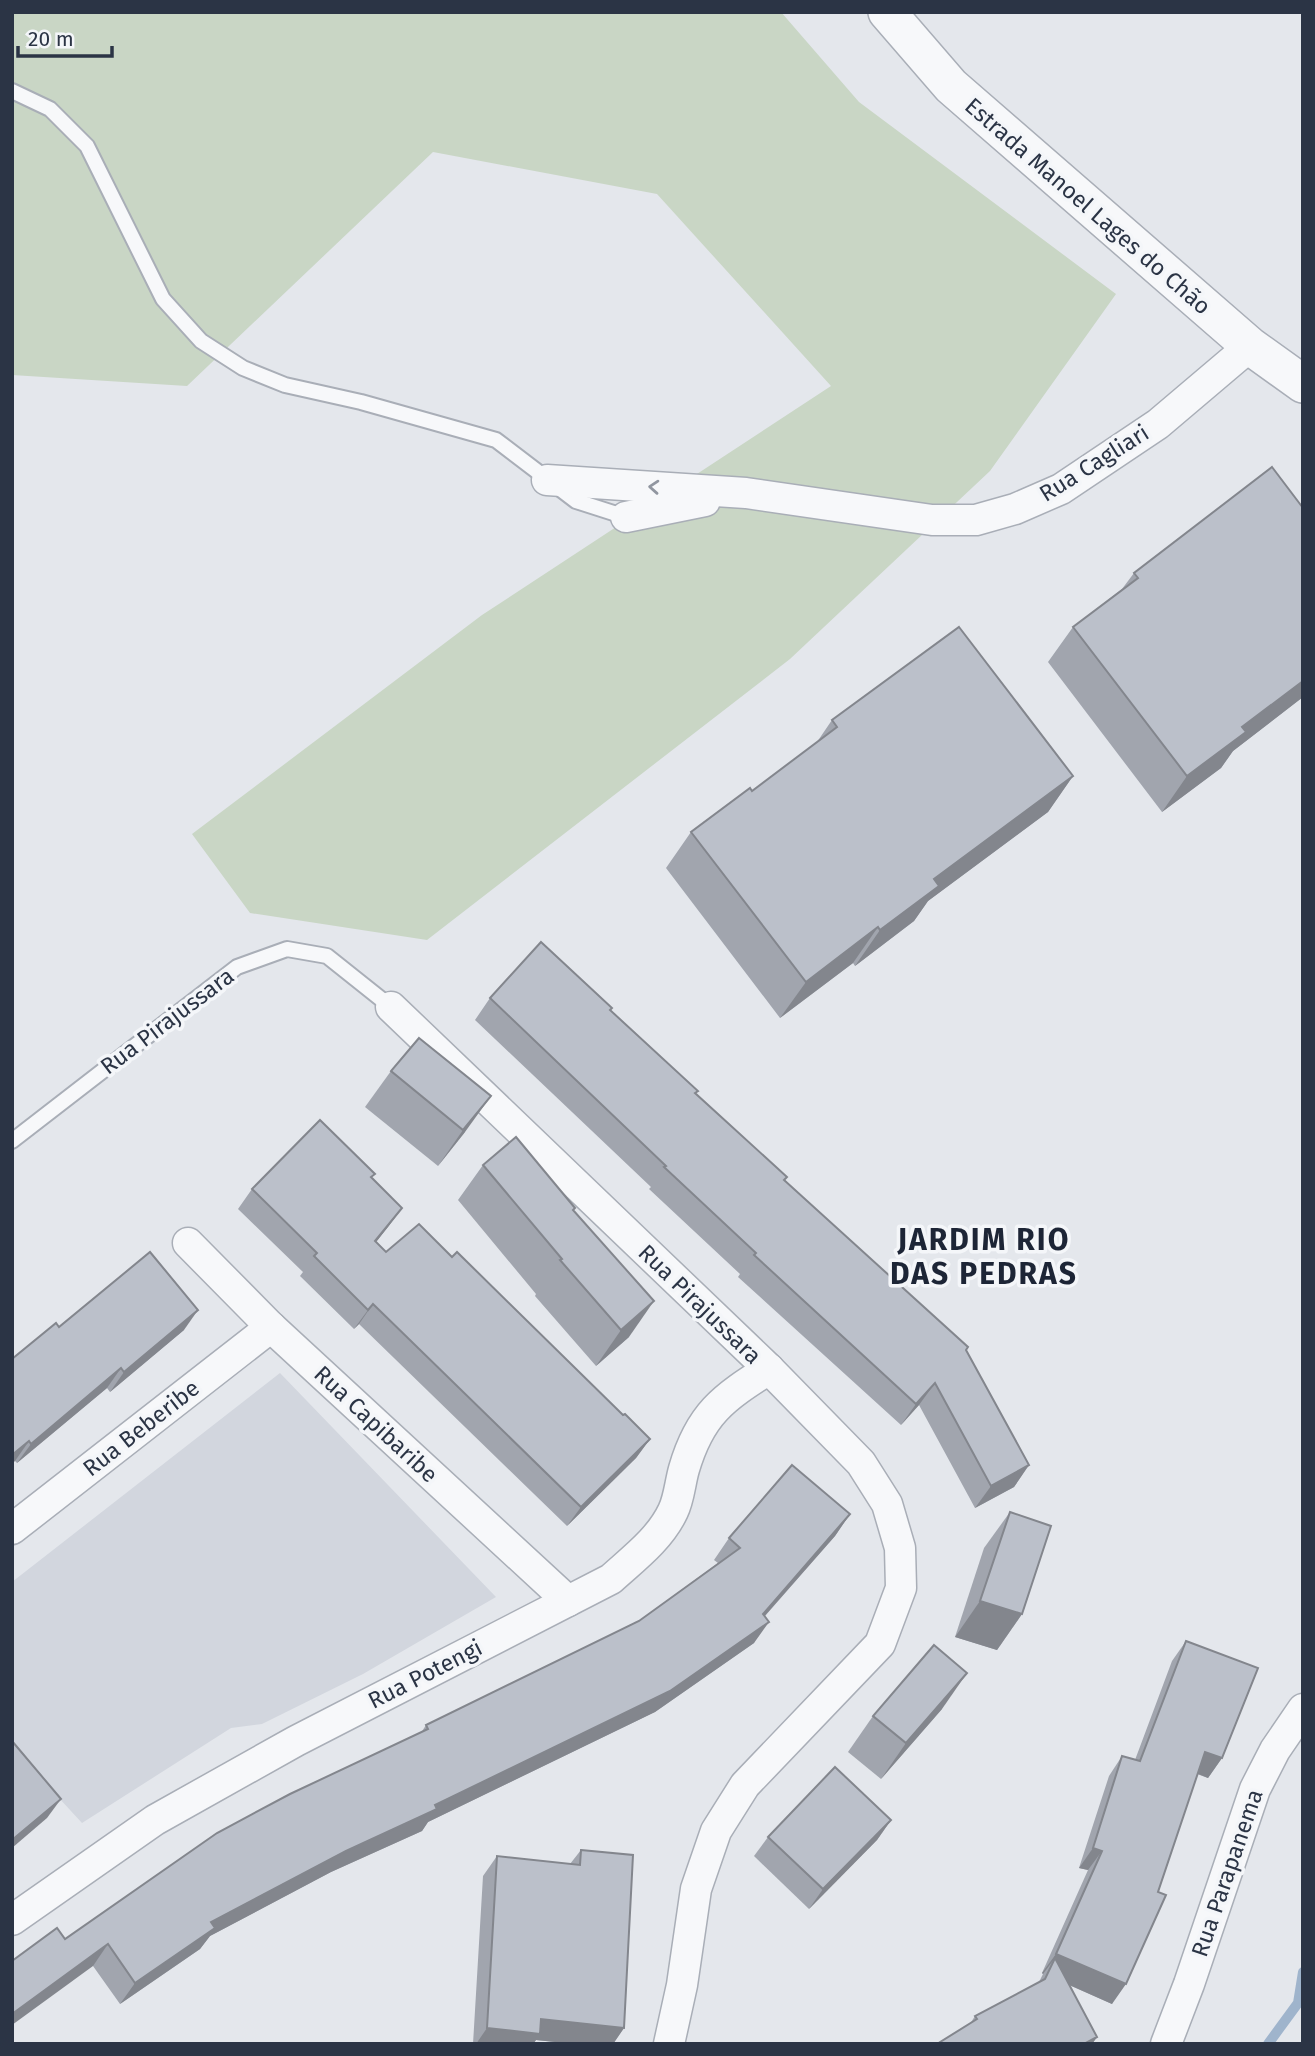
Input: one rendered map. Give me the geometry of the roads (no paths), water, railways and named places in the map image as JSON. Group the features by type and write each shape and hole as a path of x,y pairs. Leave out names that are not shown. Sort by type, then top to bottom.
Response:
{"street":[{"name":"Estrada Manoel Lages do Chão","path":"887,12 951,86 1250,346 1303,384"},
{"name":"Rua Cagliari","path":"547,480 746,493 932,520 976,520 1015,509 1061,489 1158,424 1250,346"},
{"name":"Rua Cagliari","path":"626,517 746,493"},
{"name":"Rua Pirajussara","path":"391,1007 769,1369 861,1462 887,1504 900,1548 901,1588 880,1644 745,1785 716,1831 696,1889 682,1985 669,2044"},
{"name":"Rua Capibaribe","path":"188,1243 271,1326 568,1601"},
{"name":"Rua Beberibe","path":"12,1529 271,1326"},
{"name":"Rua Potengi","path":"12,1920 155,1820 296,1741 611,1579 649,1545 673,1511 685,1466 706,1417 729,1395 769,1369"},
{"name":"Rua Parapanema","path":"1166,2044 1255,1789 1275,1750 1303,1709"}],"lane":[{"path":"12,91 50,109 87,146 163,299 201,341 243,368 285,386 361,402 495,440 576,501 626,517"},
{"name":"Rua Pirajussara","path":"12,1141 237,967 287,948 327,956 391,1007"}],"waterway":[{"path":"1268,2044 1298,2003 1303,1972"}],"district":[{"name":"JARDIM RIO DAS PEDRAS","path":"984,1257"}]}
